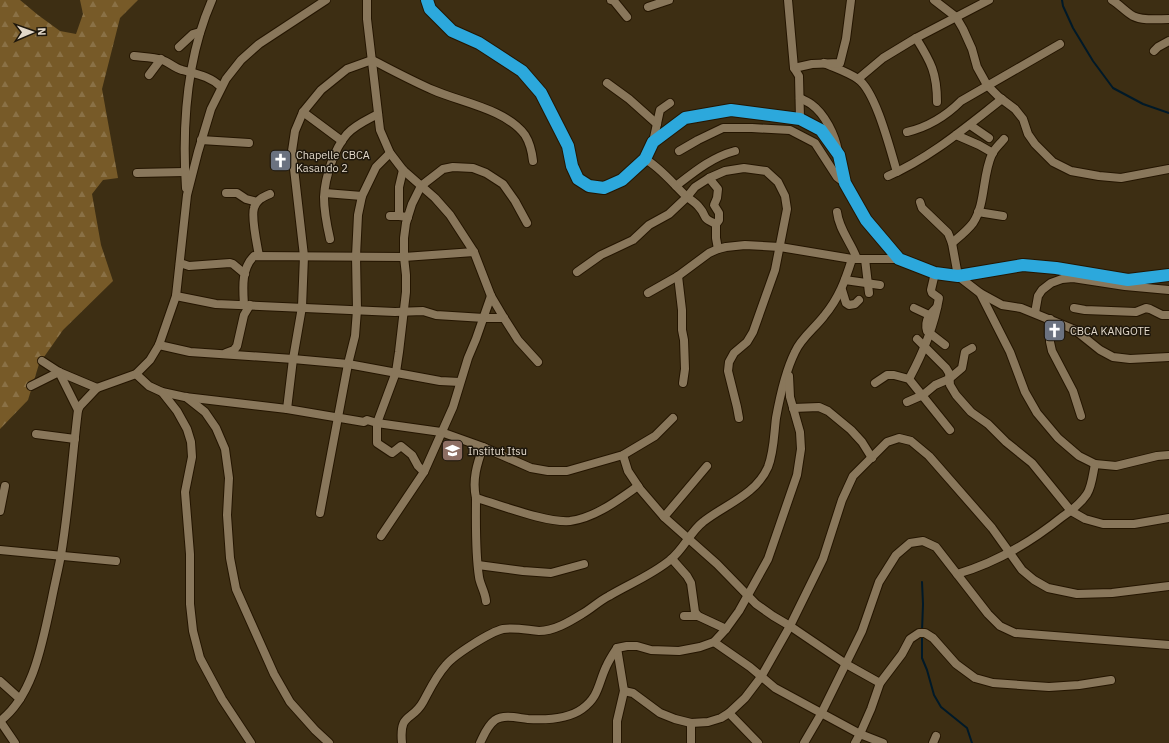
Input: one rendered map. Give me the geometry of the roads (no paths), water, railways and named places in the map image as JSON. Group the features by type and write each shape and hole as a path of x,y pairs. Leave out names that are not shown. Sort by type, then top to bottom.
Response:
{"highway":[{"path":"427,0 430,9 452,31 479,44 522,71 541,92 568,146 572,166 578,179 589,186 604,188 622,180 644,159 653,142 685,118 731,110 800,119 821,130 839,155 845,183 866,220 899,259 935,272 958,276 1023,265 1056,268 1128,280 1169,276"}],"street":[{"path":"187,195 185,172 186,125 191,71 200,32 212,0"},
{"path":"15,743 0,721 20,699 40,652 61,555 72,476 74,439 78,410 97,388 136,374 150,360 159,345 176,296 187,195 201,140 211,109 221,87 241,60 259,44 326,0"},
{"path":"367,0 367,19 380,130 390,153 403,170 435,198 450,215 474,252 491,296 504,318 518,340 538,362"},
{"path":"611,0 614,1 627,17"},
{"path":"648,7 669,0"},
{"path":"788,0 794,68 799,76 800,119"},
{"path":"794,68 812,64 840,63 846,39 851,0"},
{"path":"934,0 956,17 972,49 977,67 987,85 1015,109 1023,119 1028,134 1035,144 1053,162 1070,171 1121,178 1169,169"},
{"path":"858,79 883,58 916,38 989,0"},
{"path":"1112,0 1122,6 1133,16 1140,19 1169,19"},
{"path":"179,47 193,34 200,32"},
{"path":"916,38 929,59 935,75 937,102"},
{"path":"1154,51 1169,41"},
{"path":"907,132 919,130 930,125 953,109 961,101 1060,44"},
{"path":"134,56 161,59 181,70 191,71 216,81 221,87"},
{"path":"150,75 161,59"},
{"path":"287,408 293,359 302,307 304,256 292,151 295,132 304,112 321,90 347,69 372,60 434,90 481,106 508,120 525,135 530,146 533,161"},
{"path":"824,63 858,79 870,94 876,107 897,172"},
{"path":"607,83 629,99 657,124"},
{"path":"800,98 812,104 821,115 836,140 839,155"},
{"path":"888,176 928,154 970,125 1002,99"},
{"path":"653,142 660,110 670,103"},
{"path":"304,112 342,141"},
{"path":"330,240 326,219 325,193 332,162 337,148 347,134 358,124 378,114"},
{"path":"970,125 989,138"},
{"path":"679,151 723,128 790,130 815,143 837,177 845,183"},
{"path":"956,135 993,153"},
{"path":"952,243 973,223 978,212 986,183 986,172 993,153 1004,139"},
{"path":"201,140 249,143"},
{"path":"676,186 706,163 735,151"},
{"path":"320,513 348,364 355,336 357,310 356,256 358,215 362,196 376,167 390,153"},
{"path":"644,159 654,164 687,197 699,206 707,220 716,224"},
{"path":"424,472 418,466 412,455 401,446 392,453 377,443 377,423 396,372 404,312 406,275 404,238 408,217 421,186 443,169 453,167 473,168 503,184 516,201 527,223"},
{"path":"577,272 601,255 633,240 649,225 668,214 696,187 709,178 725,171 744,168 766,171 778,182 785,196 787,209 775,270 753,332 747,342 734,353 729,362 728,371 739,418"},
{"path":"399,216 399,187 403,170"},
{"path":"137,174 185,172"},
{"path":"709,178 718,189 717,198 714,205 719,213 719,220 716,224 718,249"},
{"path":"226,192 237,193 246,199 257,202"},
{"path":"325,193 362,196"},
{"path":"259,256 253,216 254,208 261,198 270,194"},
{"path":"920,202 922,208 948,233 952,243 958,276 980,293 1002,305 1021,308 1075,330 1100,350 1113,357 1130,359 1169,357"},
{"path":"837,212 841,229 858,259 869,293"},
{"path":"978,212 1003,216"},
{"path":"390,216 408,217"},
{"path":"648,293 678,276 718,249 745,245 780,247 858,259 899,259"},
{"path":"221,354 234,350 237,346 247,305 243,277 250,260 254,256 404,257 474,252"},
{"path":"402,743 401,729 404,721 422,704 435,680 446,664 459,654 490,634 503,629 541,631 557,628 583,614 607,597 658,569 672,559 701,523 739,499 759,481 768,467 781,396 795,351 807,334 824,316 842,290 845,280 858,259"},
{"path":"180,263 189,266 230,263 244,274"},
{"path":"909,379 925,348 936,316 938,298 932,293 931,290 935,272"},
{"path":"678,276 684,340 683,383"},
{"path":"1035,314 1038,296 1042,290 1051,283 1062,279 1073,278 1125,286 1169,290"},
{"path":"845,280 880,285"},
{"path":"842,290 846,303 849,305 856,304 859,300"},
{"path":"980,293 1010,352 1026,392 1037,413 1058,438 1079,456 1095,464 1116,466 1157,456 1169,455"},
{"path":"176,296 216,304 404,312 423,311 436,315 504,318"},
{"path":"381,536 424,472 453,407 468,358 491,296"},
{"path":"937,307 929,315 926,328 930,333 945,344"},
{"path":"914,308 929,315"},
{"path":"1074,308 1085,310 1136,312 1146,308 1162,315 1169,315"},
{"path":"1050,319 1050,342 1052,351 1073,391 1081,416"},
{"path":"917,339 946,368 949,373 950,385 956,395 971,412 988,424 1006,442 1032,463 1071,511 1085,519 1102,524 1134,524 1169,518"},
{"path":"159,345 190,352 348,364 460,382"},
{"path":"907,402 923,395 935,385 949,379 962,368 964,364 965,352 972,348"},
{"path":"42,361 59,372 97,388"},
{"path":"480,743 488,727 496,719 509,716 529,719 550,719 569,715 582,709 595,697 606,666 617,648 632,646 651,650 679,651 700,647 714,642 726,629 739,611 768,559 797,475 801,449 800,432 790,397 788,371"},
{"path":"31,386 59,372"},
{"path":"59,372 78,410"},
{"path":"136,374 149,386 162,392 185,397 287,408 364,422 367,420 377,423 441,432 483,447 531,468 548,471 567,472 623,455 655,436 673,418"},
{"path":"875,383 887,375 894,375 909,379 950,430"},
{"path":"162,392 177,411 187,429 191,442 192,457 185,492 190,554 190,604 193,631 200,658 222,699 251,743"},
{"path":"185,397 205,412 216,428 225,449 229,478 227,522 230,558 236,589 274,674 290,702 315,730 330,743"},
{"path":"793,408 819,407 828,411 851,430 862,442 872,458"},
{"path":"36,434 74,439"},
{"path":"624,691 633,693 660,713 674,719 691,723 708,722 721,718 729,713 745,698 761,677 790,626 823,559 842,500 853,476 887,442 899,438 911,442 929,456 992,528 1022,570 1034,580 1048,588 1077,594 1112,594 1169,586"},
{"path":"483,447 477,466 474,491 476,498 476,552 480,581 483,586 486,601"},
{"path":"623,455 628,471 638,486 664,517 688,540 717,564 748,594 756,604 846,664 880,683"},
{"path":"957,574 1010,552 1048,529 1071,511 1088,493 1095,464"},
{"path":"664,517 707,466"},
{"path":"0,511 5,486"},
{"path":"476,498 535,516 570,521 591,515 615,502 638,486"},
{"path":"804,743 821,714 862,631 879,582 896,555 910,543 923,541 936,547 992,618 1000,626 1015,633 1169,645"},
{"path":"0,550 116,561"},
{"path":"672,559 687,576 691,583 695,612 698,616"},
{"path":"478,565 551,573 584,564"},
{"path":"684,616 698,616 726,629"},
{"path":"855,743 871,709 880,683 902,654 910,639 922,633 933,638 956,664 975,678 993,683 1049,687 1079,685 1111,680"},
{"path":"714,642 750,667 775,688 860,734 883,743"},
{"path":"617,648 624,691 617,720 617,743"},
{"path":"0,680 20,699"},
{"path":"729,713 758,743"},
{"path":"690,743 691,723"}],"waterway":[{"path":"1062,0 1063,6 1073,28 1093,61 1113,88 1143,104 1169,113"},
{"path":"922,582 922,631"},
{"path":"922,635 922,658 934,695 941,707 967,728 972,743"}],"place":[{"name":"Chapelle CBCA Kasando 2","path":"280,161"},
{"name":"CBCA KANGOTE","path":"1055,331"},
{"name":"Institut Itsu","path":"453,451"}]}
